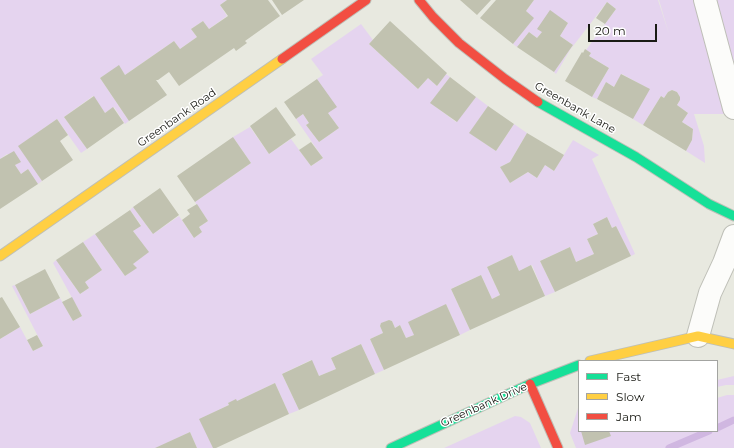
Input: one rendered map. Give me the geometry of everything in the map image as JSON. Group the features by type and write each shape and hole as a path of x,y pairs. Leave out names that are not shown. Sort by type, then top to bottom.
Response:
{"street":[{"name":"Greenbank Road","path":"0,256 366,0"},
{"name":"Greenbank Lane","path":"418,0 460,43 505,80 536,101 636,157 709,204 734,216"},
{"path":"705,0 734,108"},
{"path":"698,336 710,293 724,264 734,236"},
{"path":"594,360 698,336 734,344"},
{"name":"Greenbank Drive","path":"391,448 530,384 578,364"},
{"path":"530,384 558,448"}],"shaded area":[{"path":"0,0 227,0 220,5 227,16 209,29 203,21 191,29 197,37 180,49 174,41 125,75 119,66 100,78 129,121 125,124 114,107 105,113 93,96 64,117 87,149 81,153 57,119 19,146 42,181 38,184 28,169 21,174 15,165 20,162 7,154 0,159"},
{"path":"534,0 658,0 669,34 659,0 734,0 734,114 694,114 704,146 705,163 686,151 692,140 693,129 682,122 688,113 677,105 680,97 677,92 672,90 668,92 664,98 661,96 643,125 633,119 649,89 622,74 614,87 606,82 597,99 592,97 609,68 589,56 591,53 586,50 616,9 607,2 570,50 556,74 554,72 573,45 560,36 568,23 550,11 542,32 537,38 529,32 517,47 513,44 533,18 526,11"},
{"path":"361,24 373,40 369,44 418,89 428,78 437,86 446,74 450,77 431,103 456,122 476,97 488,106 470,133 496,151 514,124 527,133 510,162 500,167 510,183 528,172 537,178 545,165 554,171 573,140 599,155 592,159 635,254 631,256 616,226 612,228 607,217 593,224 598,234 587,239 594,254 576,262 570,247 540,261 555,292 545,296 532,265 519,271 512,255 487,267 500,295 492,299 481,275 451,289 470,330 460,335 446,304 414,335 406,338 400,325 395,328 392,321 389,320 380,326 383,333 370,339 384,370 375,374 361,344 331,358 336,369 319,376 311,360 282,374 299,410 289,414 275,383 237,401 228,403 229,405 200,419 213,448 197,448 190,432 157,448 0,448 0,339 20,327 33,351 43,346 12,286 15,285 30,314 60,298 73,321 82,316 53,263 56,260 80,294 89,288 85,282 102,270 83,242 95,234 125,276 136,268 133,264 148,252 133,231 141,225 130,210 133,207 153,234 179,216 194,238 202,232 199,227 208,221 195,202 251,163 233,137 250,127 269,154 291,139 311,166 323,158 296,119 303,114 309,123 306,125 319,142 339,128 328,113 317,79 323,75 311,59"},
{"path":"734,376 734,385 718,387 718,380"},
{"path":"734,395 734,448 576,448 570,433 578,408 578,432 718,432 718,398"},
{"path":"515,416 521,417 530,423 541,448 444,448"}],"building":[{"path":"227,0 268,0 280,16 245,41 247,43 236,51 234,48 179,86 169,72 156,80 167,95 129,121 100,78 119,65 125,75 174,41 180,49 197,37 191,29 203,21 209,29 228,16 220,5"},
{"path":"272,0 304,0 282,15"},
{"path":"460,0 491,0 477,15"},
{"path":"496,0 534,0 526,11 534,18 513,44 480,18"},
{"path":"607,2 616,9 605,24 596,18"},
{"path":"550,10 568,23 560,36 573,45 554,72 517,47 529,32 537,38 542,32 537,29"},
{"path":"390,21 447,73 437,86 428,78 418,89 369,44"},
{"path":"585,49 591,53 589,56 609,68 592,97 565,81"},
{"path":"621,74 650,89 633,119 597,99 606,82 614,87"},
{"path":"450,77 476,97 457,122 430,103"},
{"path":"317,79 337,107 328,113 339,128 319,142 306,125 309,123 303,114 296,119 284,102"},
{"path":"672,90 677,92 680,97 677,105 688,113 682,122 693,129 692,140 686,151 643,125 661,96 664,98 668,92"},
{"path":"94,96 105,113 113,107 124,123 87,149 64,117"},
{"path":"488,106 514,124 496,151 469,133"},
{"path":"276,107 296,135 269,154 250,126"},
{"path":"57,119 68,135 60,141 73,160 42,181 18,146"},
{"path":"527,133 564,155 554,171 545,165 537,178 528,172 510,183 500,167 510,162"},
{"path":"233,137 251,163 195,202 177,176"},
{"path":"311,142 323,158 311,166 299,150"},
{"path":"14,151 21,162 15,165 21,174 28,169 38,184 0,209 0,159"},
{"path":"160,188 179,215 153,234 133,207"},
{"path":"197,204 208,221 199,227 202,232 194,238 182,220 190,214 187,210"},
{"path":"130,210 141,226 133,231 149,252 133,264 137,268 125,276 95,234"},
{"path":"607,217 612,228 616,226 631,256 555,292 540,261 570,247 576,262 594,254 587,239 598,234 593,224"},
{"path":"83,242 102,270 85,282 89,288 80,294 56,260"},
{"path":"512,255 519,271 531,265 545,296 470,330 451,289 481,275 492,299 500,295 487,267"},
{"path":"45,269 60,298 30,314 15,285"},
{"path":"2,297 20,327 0,339 0,298"},
{"path":"72,297 82,316 73,321 62,302"},
{"path":"446,304 460,335 384,370 370,339 383,333 380,326 381,323 389,320 392,321 395,328 400,325 406,338 414,335 408,322"},
{"path":"37,335 43,346 33,351 27,340"},
{"path":"361,344 375,374 299,410 282,374 312,360 319,376 336,369 331,358"},
{"path":"275,383 289,414 216,448 213,448 199,419 229,405 228,403 236,399 237,401"},
{"path":"190,432 197,448 155,448"},
{"path":"581,432 609,432 611,436 585,445"}],"waterway":[{"path":"718,428 734,420"},
{"path":"669,448 707,432"}],"traffic: fast":[{"path":"538,102 636,157 709,204 734,216"},
{"path":"391,448 530,384 578,365"}],"traffic: slow":[{"path":"0,256 282,59"},
{"path":"594,360 698,336 734,344"}],"traffic: jam":[{"path":"282,59 366,0"},
{"path":"419,0 433,17 459,43 505,79 538,102"},
{"path":"530,384 558,448"}]}
